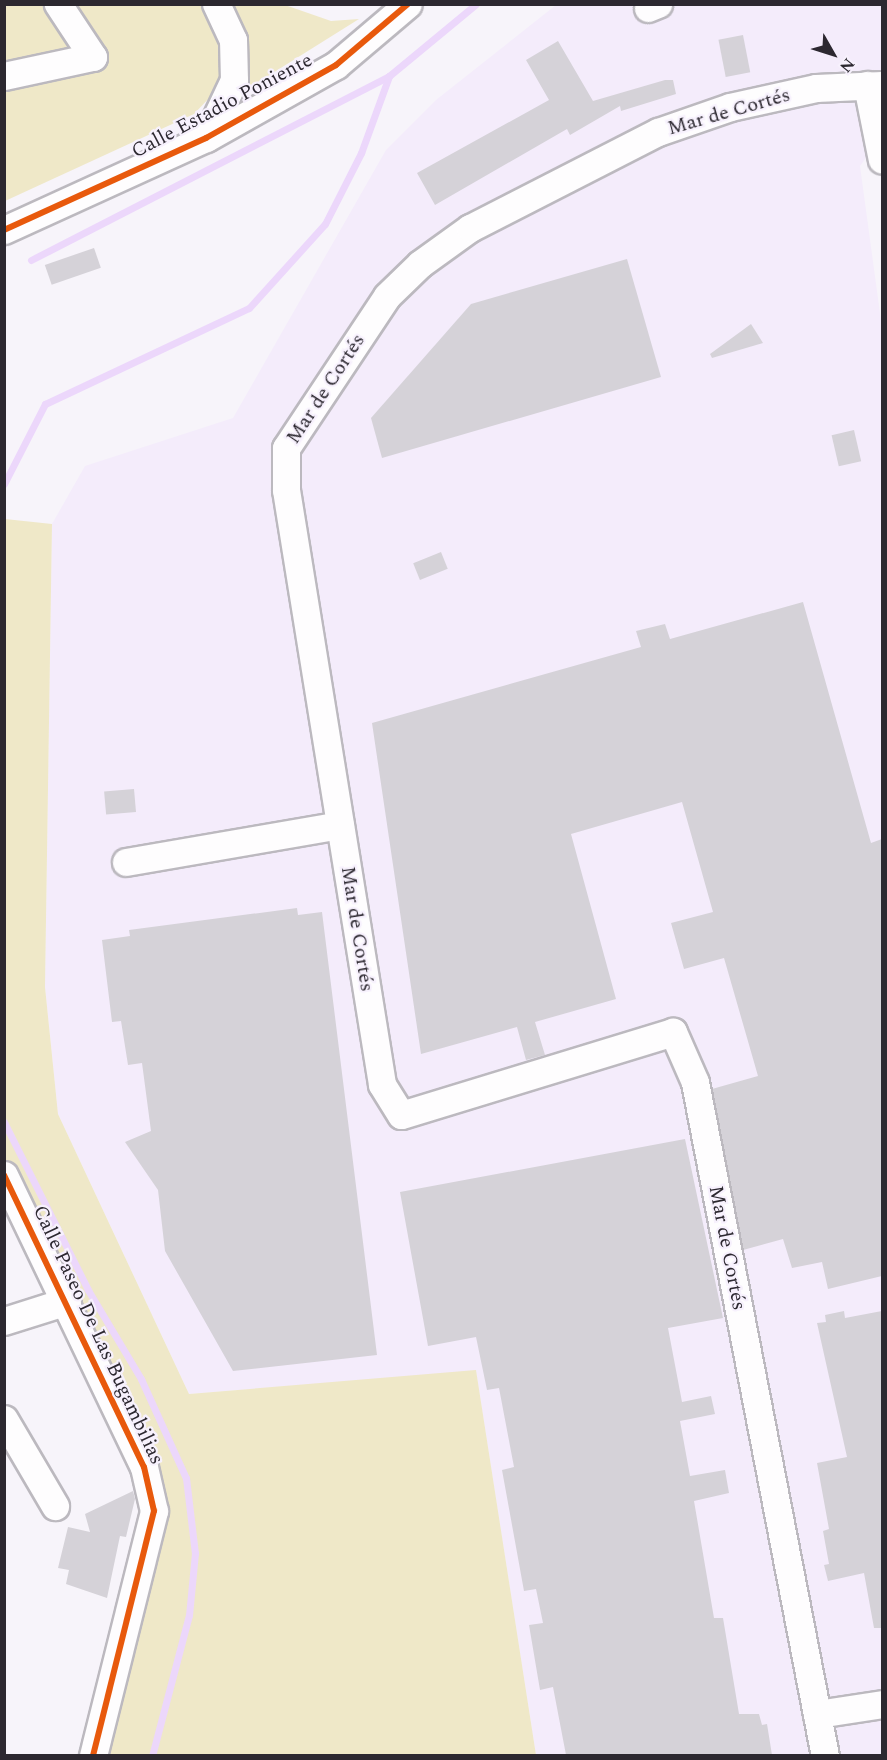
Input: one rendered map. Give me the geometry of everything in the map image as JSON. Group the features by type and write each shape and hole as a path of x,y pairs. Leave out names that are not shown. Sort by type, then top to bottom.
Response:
{"street":[{"path":"4,76 93,57 58,4"},
{"path":"206,138 234,80 233,40 216,4"},
{"name":"Calle Estadio Poniente","path":"4,230 206,138 336,65 408,4"},
{"path":"874,85 882,160"},
{"name":"Mar de Cortés","path":"825,1755 695,1082 673,1032 401,1115 382,1084 286,490 286,448 387,296 420,264 470,228 658,132 752,102 816,88 874,85"},
{"path":"126,862 340,825"},
{"name":"Calle Paseo De Las Bugambilias","path":"4,1175 67,1302 144,1467 154,1511 93,1755"},
{"path":"4,1321 67,1302"},
{"path":"4,1419 55,1506"},
{"path":"817,1714 882,1704"}],"shaded area":[{"path":"5,5 204,5 218,28 223,74 213,94 194,114 5,201"},
{"path":"227,5 285,5 331,21 359,19 239,94"},
{"path":"556,5 882,5 882,136 860,166 882,328 882,1755 536,1755 476,1371 189,1394 58,1114 45,987 52,524 85,466 233,418 386,150 436,100"},
{"path":"5,519 52,524 45,987 58,1114 189,1394 476,1370 536,1755 93,1755 154,1511 5,1175"}],"building":[{"path":"743,35 750,72 726,77 718,40"},
{"path":"558,41 593,101 665,80 673,80 676,94 621,111 620,106 570,135 567,129 435,205 417,173 549,100 526,60"},
{"path":"94,248 101,268 52,285 45,265"},
{"path":"627,259 661,377 382,458 371,418 471,304"},
{"path":"751,324 763,343 712,358 710,354"},
{"path":"854,430 861,461 839,466 832,435"},
{"path":"441,552 448,569 420,580 413,563"},
{"path":"803,602 871,843 882,839 882,1276 828,1289 822,1262 792,1268 783,1239 743,1250 712,1089 758,1076 724,958 684,969 671,923 713,912 682,802 571,834 616,999 535,1022 545,1055 526,1060 517,1027 421,1054 372,723 641,647 636,631 665,624 670,639"},
{"path":"134,789 136,812 106,815 104,792"},
{"path":"297,908 298,915 322,912 377,1355 233,1371 165,1251 158,1190 125,1142 151,1131 142,1063 128,1065 121,1021 112,1022 102,940 130,936 129,930"},
{"path":"685,1139 723,1318 668,1328 682,1402 711,1396 715,1414 680,1421 690,1476 725,1470 729,1493 694,1501 714,1618 723,1618 739,1714 759,1714 762,1725 767,1724 772,1755 566,1755 553,1687 540,1690 529,1625 543,1623 536,1589 524,1591 502,1470 514,1467 499,1388 487,1390 476,1337 428,1346 400,1192"},
{"path":"844,1311 845,1318 882,1311 882,1628 874,1628 864,1573 828,1581 824,1565 829,1564 823,1531 829,1529 817,1463 847,1457 817,1323 826,1322 825,1315"},
{"path":"133,1491 135,1499 126,1537 120,1536 107,1598 66,1584 69,1570 58,1568 68,1527 90,1532 85,1514"}],"waterway":[{"path":"4,484 45,404 249,308 325,224 361,153 389,76 476,4"},
{"path":"31,260 389,76"},
{"path":"4,1122 88,1290 141,1379 186,1478 195,1553 189,1615 152,1756"}],"cycle path":[{"path":"4,230 206,138 336,65 408,4"},
{"path":"4,1175 144,1467 154,1511 93,1756"}]}
